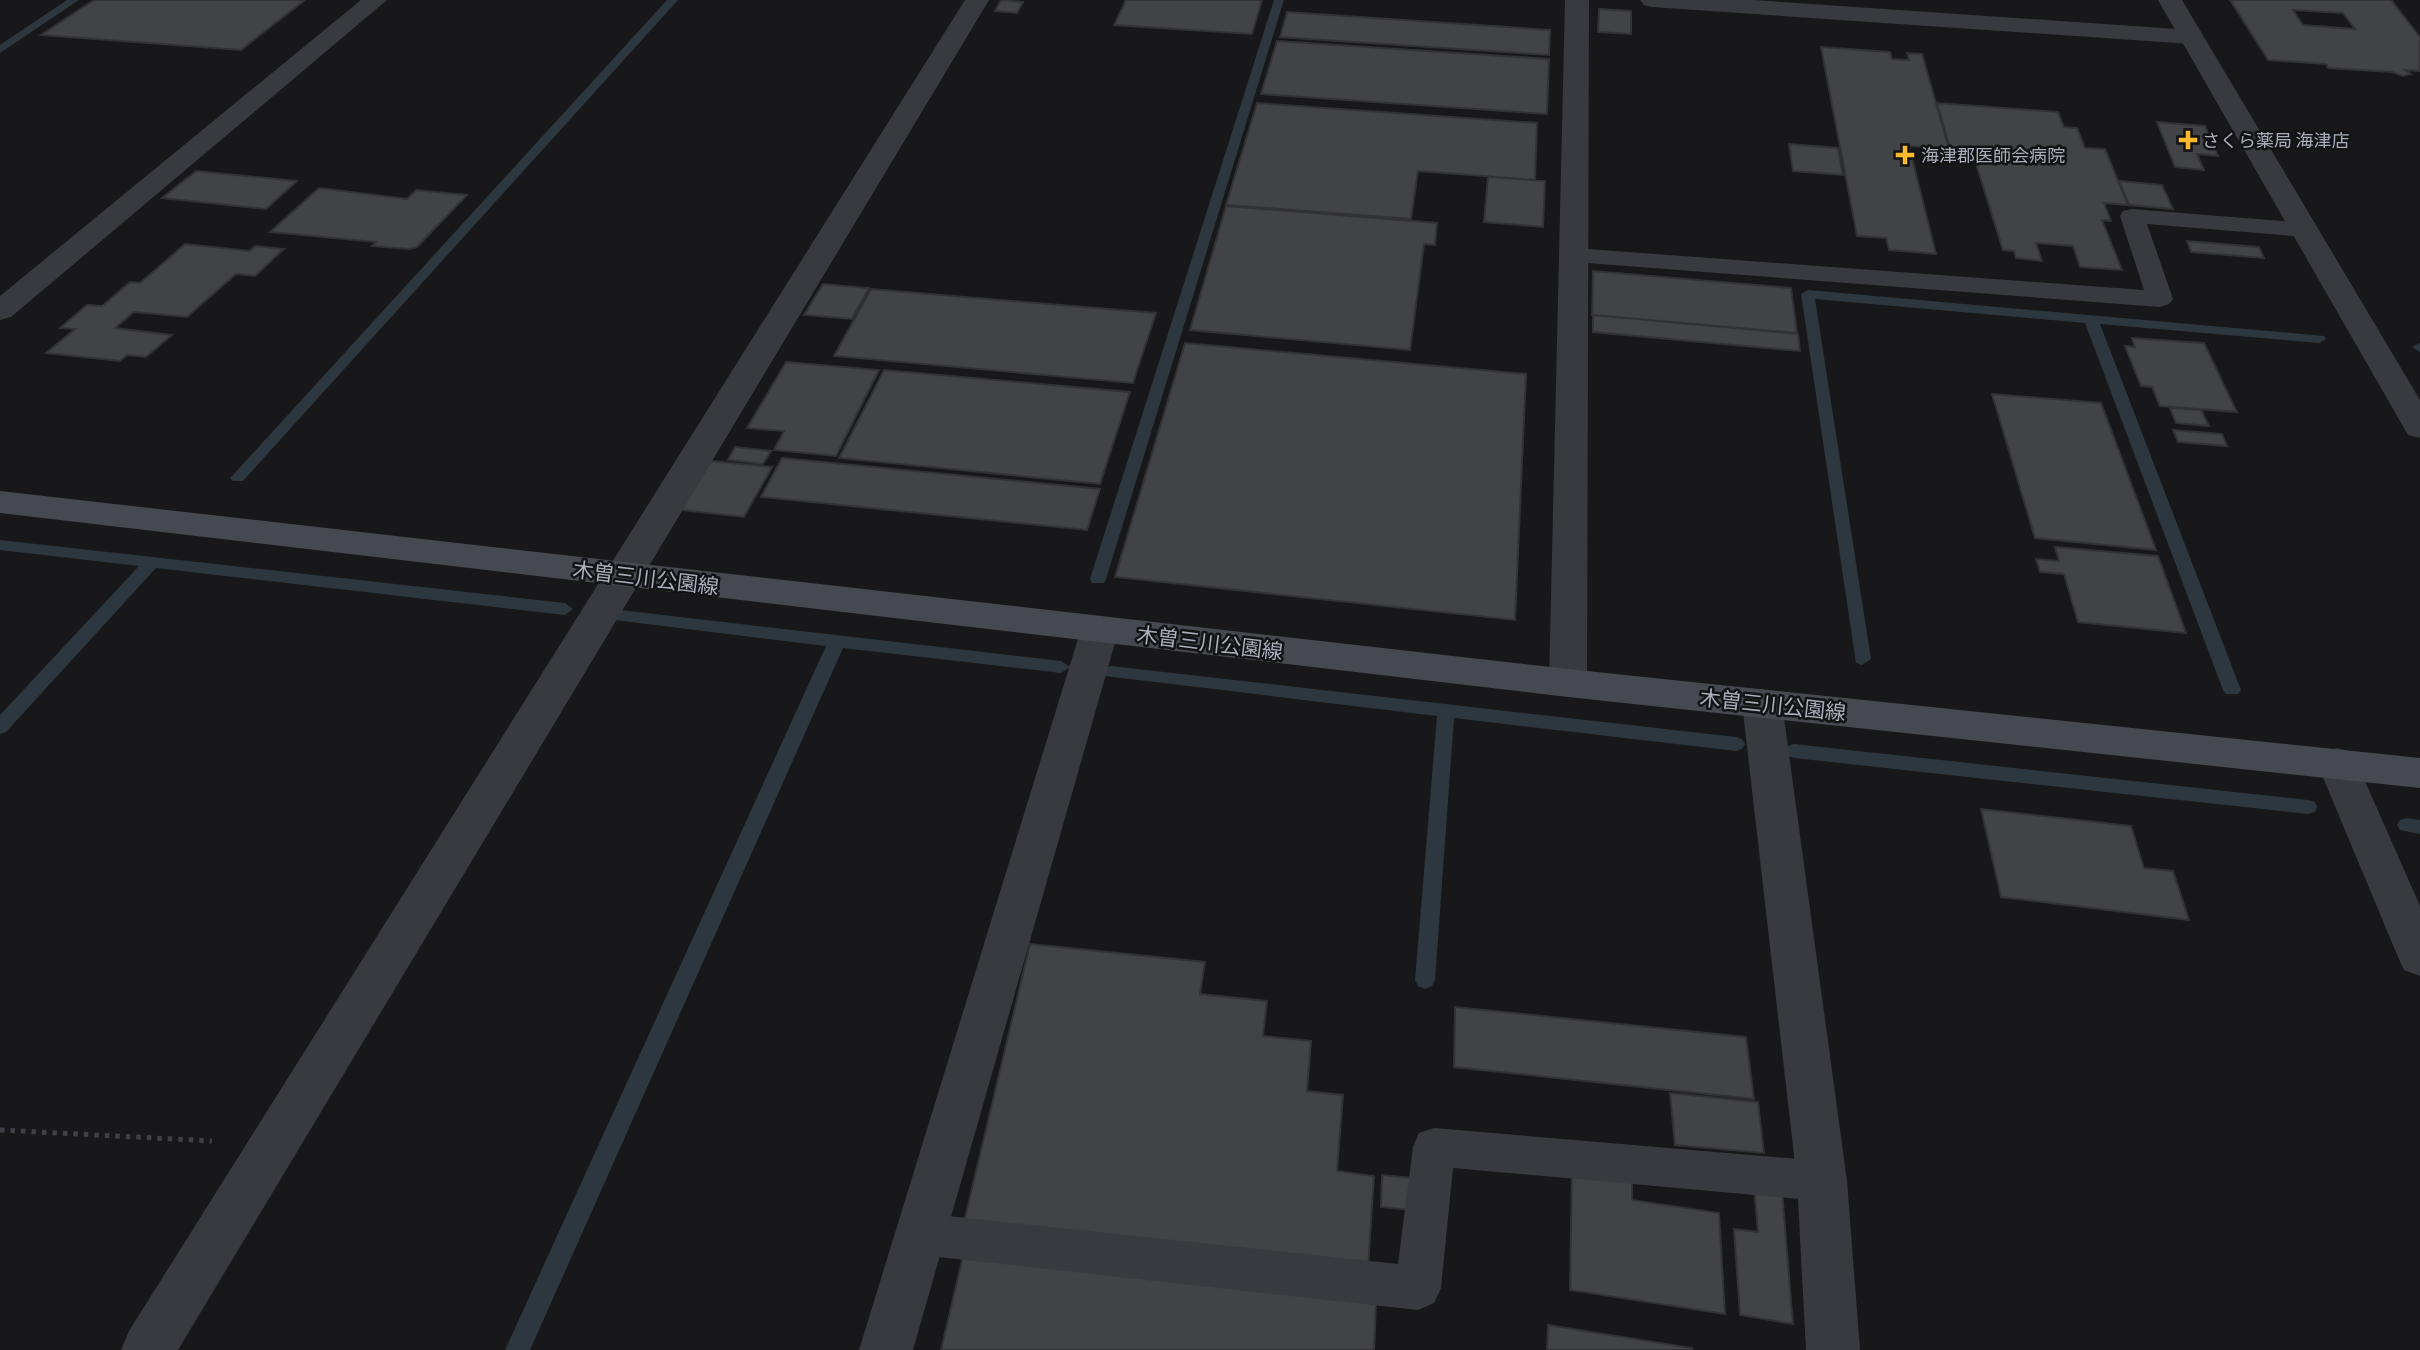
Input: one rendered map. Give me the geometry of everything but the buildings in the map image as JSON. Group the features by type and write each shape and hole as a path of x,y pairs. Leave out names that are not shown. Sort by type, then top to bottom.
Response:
{"main road":[{"name":"木曽三川公園線","path":"0,502 1568,683 2420,773"}],"street":[{"path":"0,311 375,0"},
{"path":"148,1350 977,0"},
{"path":"1568,683 1577,0"},
{"path":"1652,0 2191,37"},
{"path":"2170,0 2420,428"},
{"path":"886,1350 1100,629"},
{"path":"1762,703 1822,1181 1833,1350"},
{"path":"2337,763 2420,957"}],"lane":[{"path":"1574,255 2160,299 2132,216 2305,230"},
{"path":"920,1234 1418,1288 1434,1147 1822,1181"}],"path":[{"path":"0,1130 274,1144"}],"waterway":[{"path":"0,50 74,0"},
{"path":"238,478 673,0"},
{"path":"1098,579 1279,0"},
{"path":"1862,659 1808,294 2319,339"},
{"path":"2091,319 2232,690"},
{"path":"0,545 152,562"},
{"path":"0,727 152,562"},
{"path":"152,562 565,609"},
{"path":"620,616 837,641"},
{"path":"517,1350 837,641"},
{"path":"837,641 1061,667"},
{"path":"1111,672 1736,744"},
{"path":"1425,980 1446,711"},
{"path":"1794,751 2308,807"},
{"path":"2407,825 2420,827"}],"place":[{"name":"さくら薬局 海津店","path":"2188,140"},
{"name":"海津郡医師会病院","path":"1905,155"}]}
